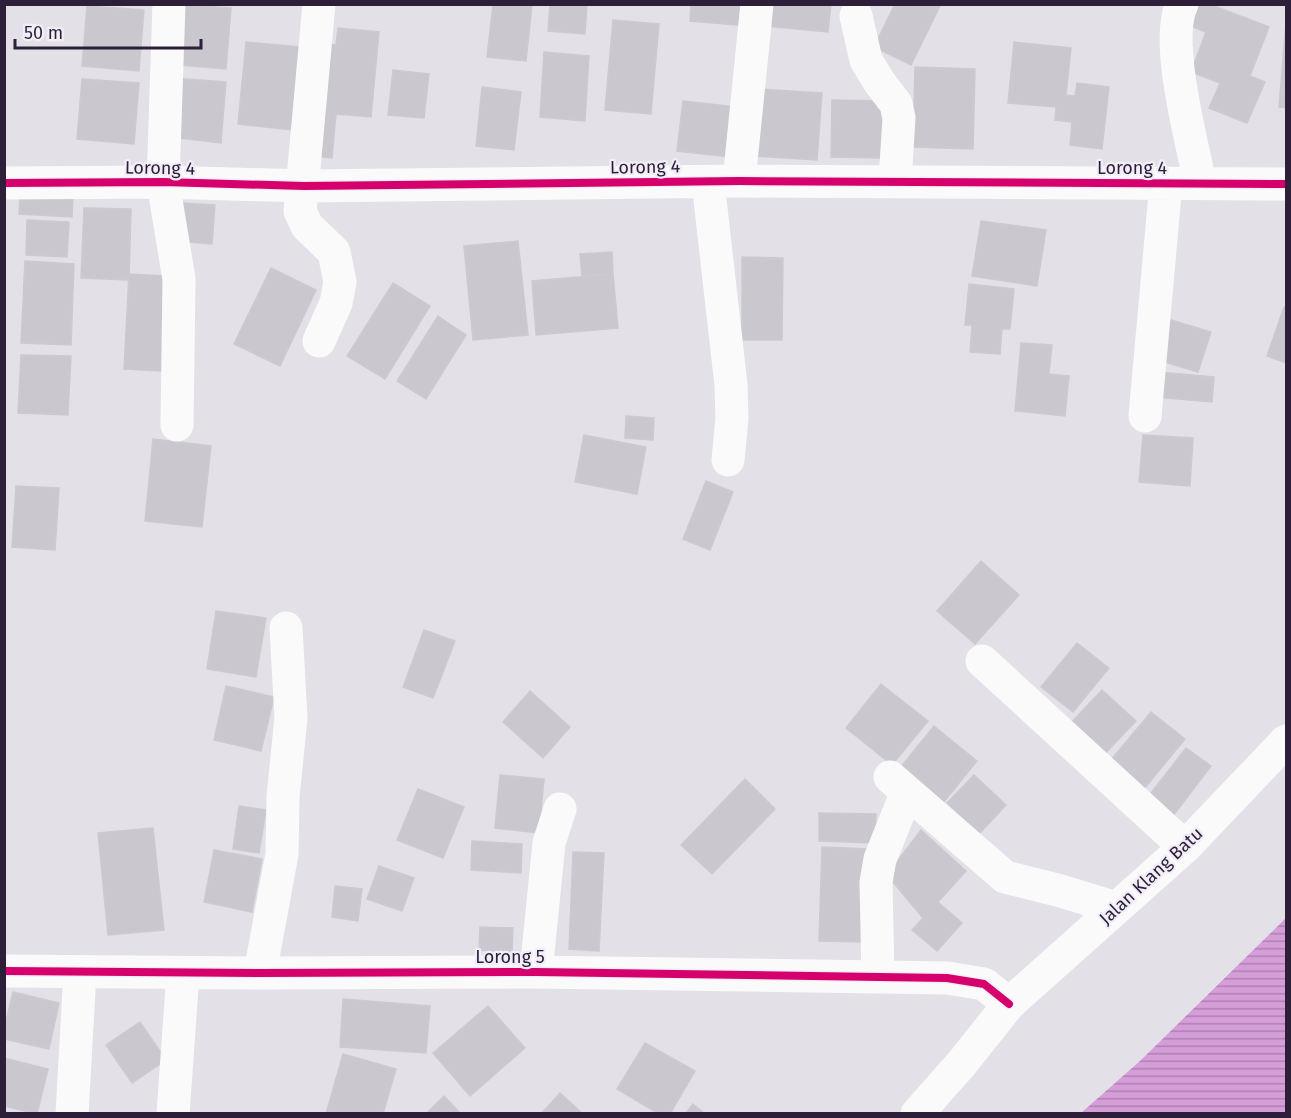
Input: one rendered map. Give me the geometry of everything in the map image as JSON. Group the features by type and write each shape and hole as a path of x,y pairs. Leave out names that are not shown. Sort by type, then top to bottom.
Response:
{"street":[{"path":"169,4 163,182 179,279 177,425"},
{"path":"319,4 300,211 307,226 334,252 340,282 336,303 319,341"},
{"path":"728,460 732,418 724,181 757,4"},
{"path":"1182,4 1175,25 1175,42 1200,183"},
{"path":"856,16 866,60 896,104 898,118 895,168"},
{"name":"Lorong 4","path":"4,183 163,182 303,186 724,181 895,168 1166,183 1287,184"},
{"path":"1145,416 1166,183"},
{"path":"260,973 282,854 283,797 291,718 286,628"},
{"path":"982,661 1185,847"},
{"name":"Jalan Klang Batu","path":"917,1113 962,1063 1009,1004 1185,847 1287,741"},
{"path":"878,977 876,882 898,785 1005,877 1116,908"},
{"path":"536,972 549,843 560,809"},
{"name":"Lorong 5","path":"4,971 536,972 947,978 984,984 1009,1004"},
{"path":"72,1113 80,972"},
{"path":"173,1113 183,973"}],"shaded area":[{"path":"1286,918 1286,1113 1081,1113 1140,1061"}],"building":[{"path":"173,4 231,8 226,69 168,64"},
{"path":"493,4 532,5 526,61 487,57"},
{"path":"550,4 587,4 585,34 548,31"},
{"path":"691,4 751,4 749,26 690,21"},
{"path":"767,4 831,4 828,32 765,26"},
{"path":"895,4 941,4 911,65 874,47"},
{"path":"1192,4 1209,4 1269,27 1250,76 1265,82 1247,123 1209,108 1220,83 1191,72 1206,32 1185,24"},
{"path":"87,6 144,10 139,71 82,66"},
{"path":"613,20 659,24 651,114 605,110"},
{"path":"1286,22 1286,108 1279,107"},
{"path":"338,28 379,32 371,117 336,114 332,158 312,156 322,44 336,45"},
{"path":"246,42 300,47 292,130 238,124"},
{"path":"1014,42 1071,48 1066,95 1075,96 1077,83 1109,87 1102,149 1070,145 1072,122 1055,120 1056,107 1008,103"},
{"path":"544,52 589,56 585,121 540,117"},
{"path":"915,67 975,69 973,149 913,147"},
{"path":"393,70 429,74 424,118 388,115"},
{"path":"172,78 226,82 221,143 171,137"},
{"path":"82,79 139,83 134,144 77,139"},
{"path":"482,87 521,92 514,150 476,146"},
{"path":"760,89 822,93 817,160 754,156"},
{"path":"832,100 883,101 883,158 831,157"},
{"path":"683,101 736,107 730,157 677,151"},
{"path":"20,193 73,195 72,217 19,214"},
{"path":"181,203 215,205 212,244 178,241"},
{"path":"84,208 131,209 129,280 81,278"},
{"path":"27,220 69,222 67,257 26,255"},
{"path":"981,221 1046,230 1037,286 972,276"},
{"path":"518,241 528,335 473,340 464,246"},
{"path":"612,252 613,274 582,276 580,254"},
{"path":"742,257 783,258 782,340 742,340"},
{"path":"25,261 74,264 71,345 21,343"},
{"path":"271,268 316,290 280,366 234,344"},
{"path":"129,274 166,276 161,371 124,369"},
{"path":"613,274 618,328 536,335 532,281"},
{"path":"393,283 430,306 385,379 347,356"},
{"path":"969,284 1014,289 1010,329 1002,329 1000,354 970,352 972,325 965,325"},
{"path":"1284,307 1286,308 1286,363 1267,356"},
{"path":"438,316 466,335 426,399 397,381"},
{"path":"1168,319 1211,332 1198,372 1155,359"},
{"path":"1021,343 1052,345 1049,374 1069,376 1065,416 1015,411"},
{"path":"21,355 71,356 68,415 18,413"},
{"path":"1158,372 1214,377 1212,402 1156,397"},
{"path":"626,416 654,418 653,440 625,438"},
{"path":"584,435 646,447 637,494 575,482"},
{"path":"1143,435 1193,438 1190,486 1139,482"},
{"path":"153,439 211,446 202,527 145,521"},
{"path":"706,481 733,492 710,550 683,539"},
{"path":"16,486 59,488 55,550 12,547"},
{"path":"981,561 1019,595 975,644 937,611"},
{"path":"216,611 266,618 256,677 207,669"},
{"path":"424,630 455,641 433,698 403,687"},
{"path":"1077,643 1109,668 1073,712 1041,687"},
{"path":"881,684 928,721 892,765 846,728"},
{"path":"226,686 274,697 261,751 214,740"},
{"path":"1102,690 1136,721 1099,760 1065,729"},
{"path":"530,691 570,727 543,758 503,722"},
{"path":"1151,712 1185,739 1139,795 1105,767"},
{"path":"934,726 977,761 943,803 900,768"},
{"path":"1186,748 1211,766 1173,816 1147,798"},
{"path":"500,775 544,779 539,833 495,828"},
{"path":"974,775 1006,805 979,834 947,803"},
{"path":"745,779 775,809 712,874 681,845"},
{"path":"418,789 464,807 443,858 397,840"},
{"path":"239,806 266,810 259,853 233,849"},
{"path":"819,813 876,814 875,843 819,841"},
{"path":"153,828 164,930 108,935 98,833"},
{"path":"921,830 966,871 938,902 962,923 937,951 912,930 923,918 887,875"},
{"path":"472,841 522,844 521,873 471,870"},
{"path":"822,847 868,849 865,942 819,941"},
{"path":"214,850 262,859 252,912 204,902"},
{"path":"573,852 604,853 599,951 569,949"},
{"path":"379,866 414,878 402,911 367,899"},
{"path":"335,886 362,889 358,921 332,917"},
{"path":"480,927 513,928 512,952 479,950"},
{"path":"13,992 59,1003 49,1049 4,1039 4,1029"},
{"path":"343,999 430,1006 426,1053 340,1047"},
{"path":"488,1006 525,1048 470,1096 433,1053"},
{"path":"140,1022 166,1060 132,1083 106,1045"},
{"path":"645,1043 695,1071 670,1114 659,1114 617,1089"},
{"path":"343,1054 396,1069 383,1114 326,1114"},
{"path":"4,1058 48,1069 37,1114 4,1106"},
{"path":"560,1093 583,1114 541,1114"},
{"path":"444,1096 461,1114 426,1114"},
{"path":"693,1104 705,1114 685,1114"}],"cycle path":[{"path":"4,183 163,182 304,186 739,181 1286,184"},
{"path":"4,971 536,972 947,978 984,984 1009,1004"}]}
